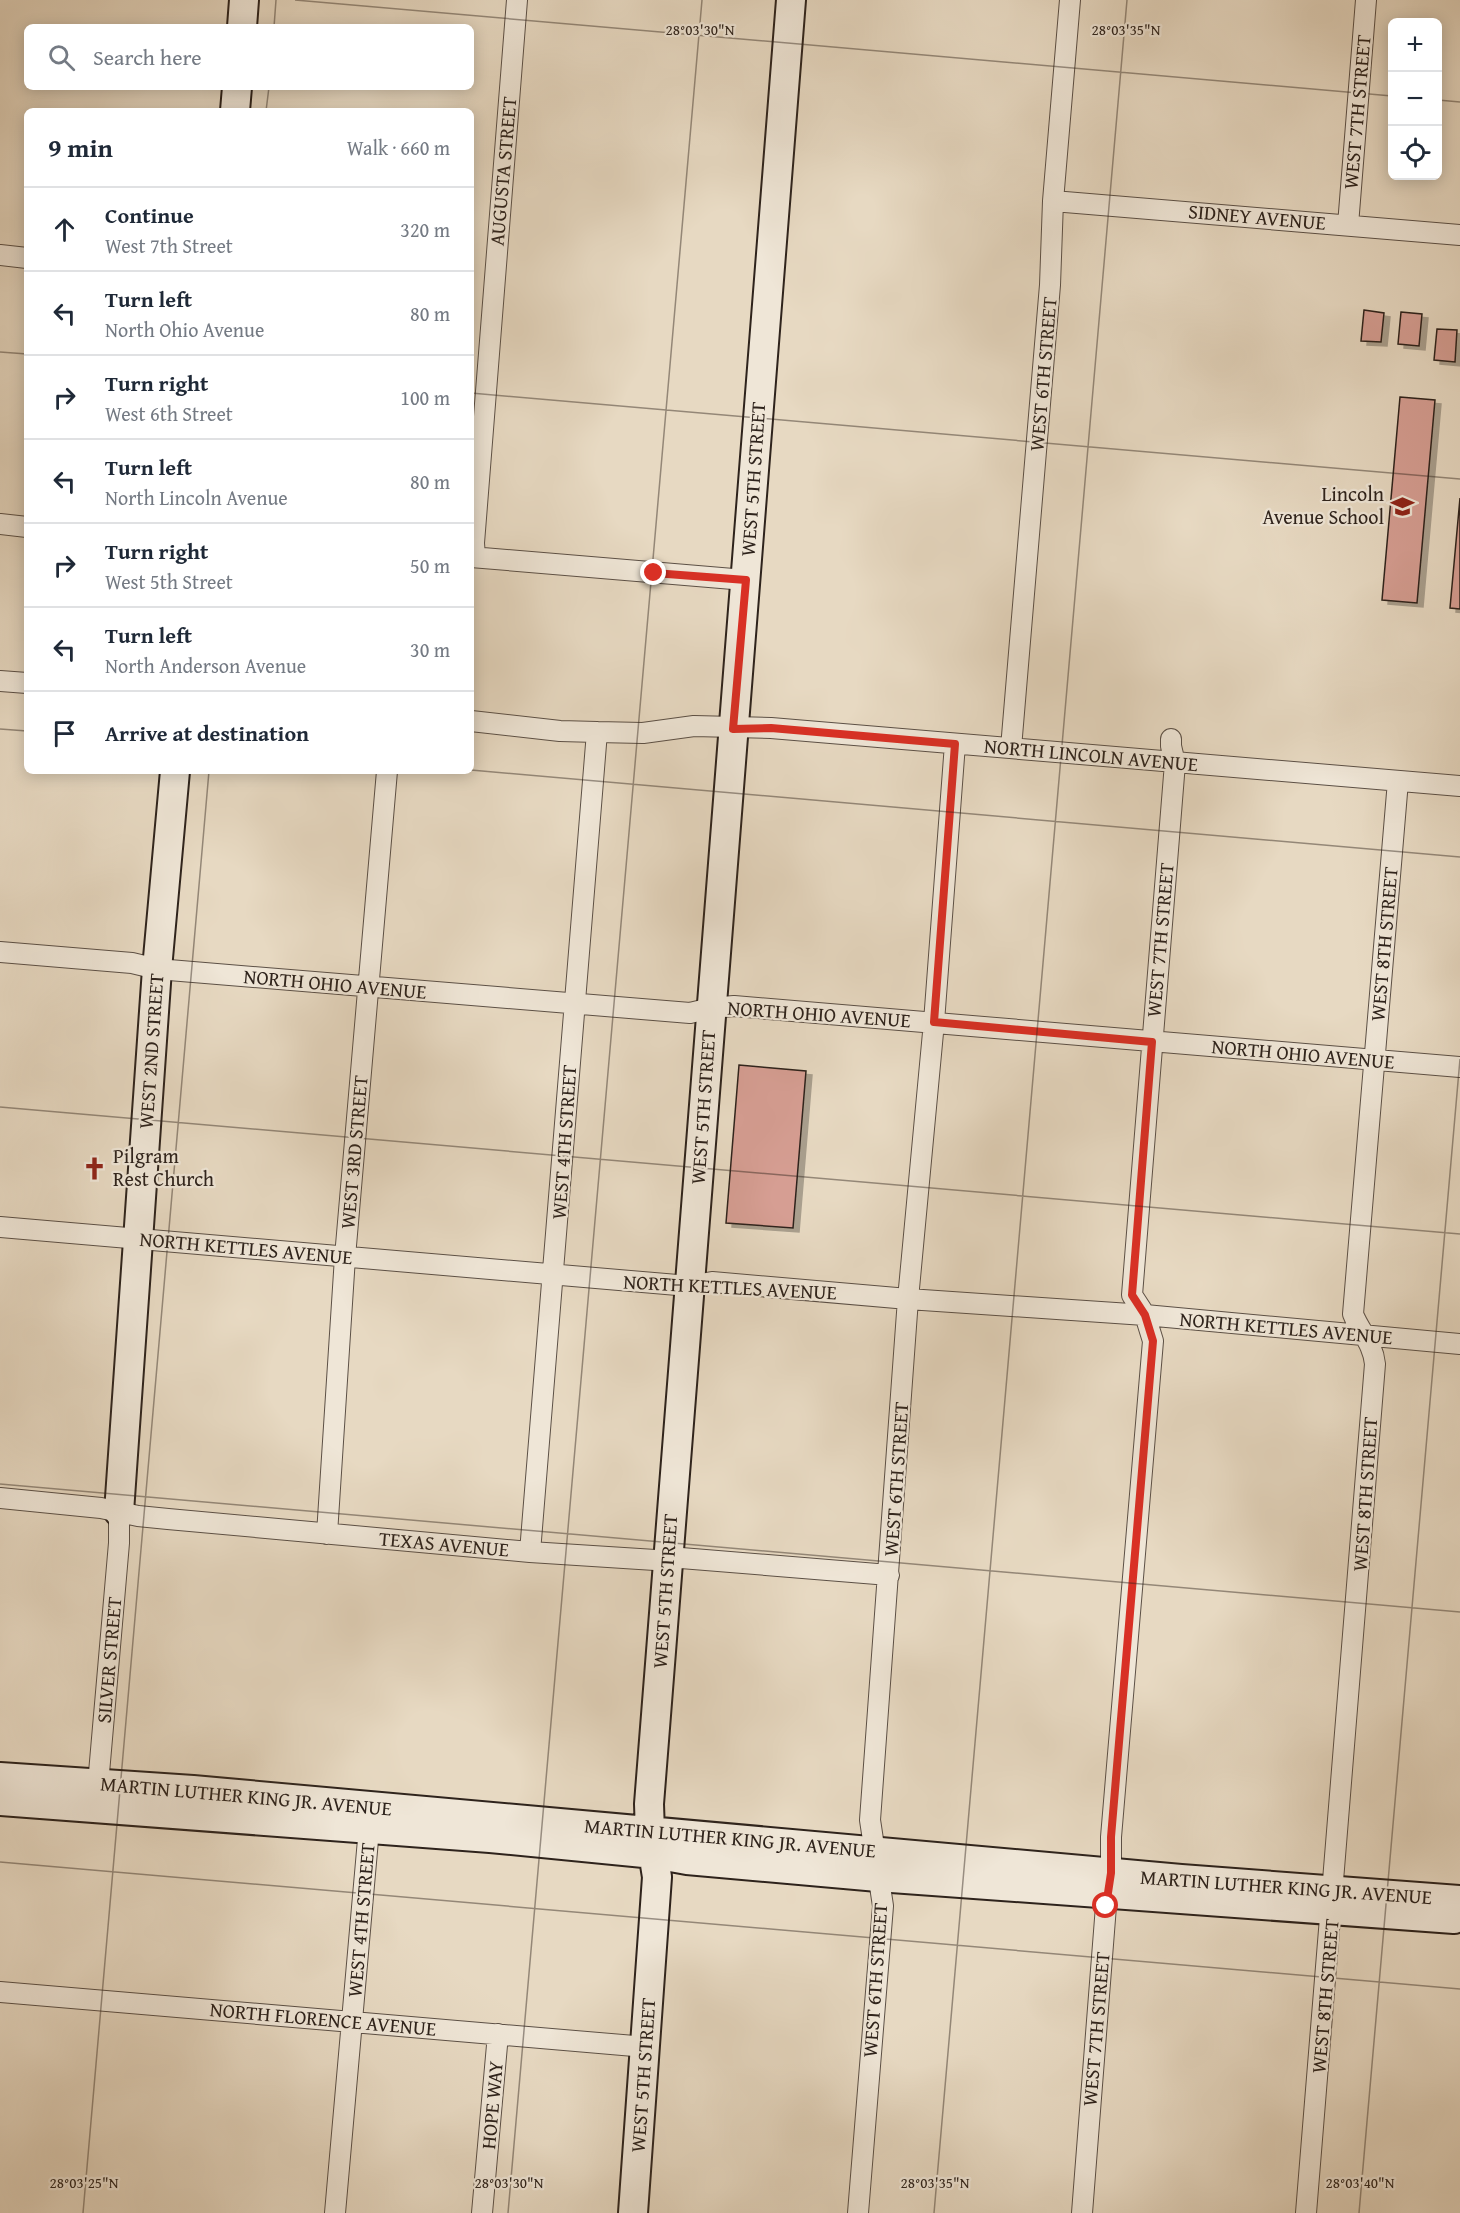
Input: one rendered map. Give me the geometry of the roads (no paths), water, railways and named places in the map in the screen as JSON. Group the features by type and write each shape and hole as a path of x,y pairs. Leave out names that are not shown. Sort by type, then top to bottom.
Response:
{"street":[{"path":"242,24 244,0"},
{"name":"AUGUSTA STREET","path":"474,543 517,0"},
{"name":"WEST 5TH STREET","path":"633,2213 657,1877 649,1804 791,0"},
{"name":"WEST 6TH STREET","path":"1011,748 1050,285 1053,201 1070,0"},
{"name":"WEST 7TH STREET","path":"1348,225 1366,0"},
{"path":"235,108 237,90"},
{"name":"SIDNEY AVENUE","path":"1053,201 1460,235"},
{"path":"0,255 24,258"},
{"path":"0,524 24,527"},
{"path":"474,557 746,580"},
{"path":"0,681 24,683"},
{"name":"NORTH LINCOLN AVENUE","path":"474,721 560,731 597,732 643,733 694,726 733,729 771,728 1460,786"},
{"name":"WEST 4TH STREET","path":"530,1552 597,732"},
{"name":"WEST 7TH STREET","path":"1082,2213 1153,1341 1145,1315 1132,1295 1175,763 1171,739"},
{"name":"WEST 6TH STREET","path":"858,2213 883,1906 870,1820 908,1299 934,1022 955,744"},
{"name":"WEST 2ND STREET","path":"119,1512 157,969 175,774"},
{"name":"WEST 3RD STREET","path":"327,1534 345,1257 387,774"},
{"name":"WEST 8TH STREET","path":"1306,2213 1375,1364 1374,1351 1353,1314 1398,781"},
{"name":"NORTH OHIO AVENUE","path":"0,952 132,963 157,969 367,987 690,1012 734,1005 1460,1067"},
{"name":"NORTH KETTLES AVENUE","path":"0,1227 689,1286 712,1282 908,1299 1145,1315 1460,1344"},
{"name":"TEXAS AVENUE","path":"0,1498 100,1508 168,1519 530,1552 655,1560 681,1558 889,1575"},
{"name":"SILVER STREET","path":"97,1796 119,1543 119,1512"},
{"name":"MARTIN LUTHER KING JR. AVENUE","path":"0,1777 97,1796 370,1818 490,1838 652,1843 687,1860 877,1864 1333,1901 1460,1919"},
{"name":"MARTIN LUTHER KING JR. AVENUE","path":"0,1801 97,1796"},
{"name":"WEST 4TH STREET","path":"335,2213 370,1818"},
{"name":"MARTIN LUTHER KING JR. AVENUE","path":"1333,1901 1460,1900"},
{"name":"NORTH FLORENCE AVENUE","path":"0,1992 646,2047"},
{"name":"HOPE WAY","path":"483,2213 498,2034"}],"place":[{"name":"Lincoln Avenue School","path":"1402,506"},
{"name":"Pilgram Rest Church","path":"95,1168"}]}
